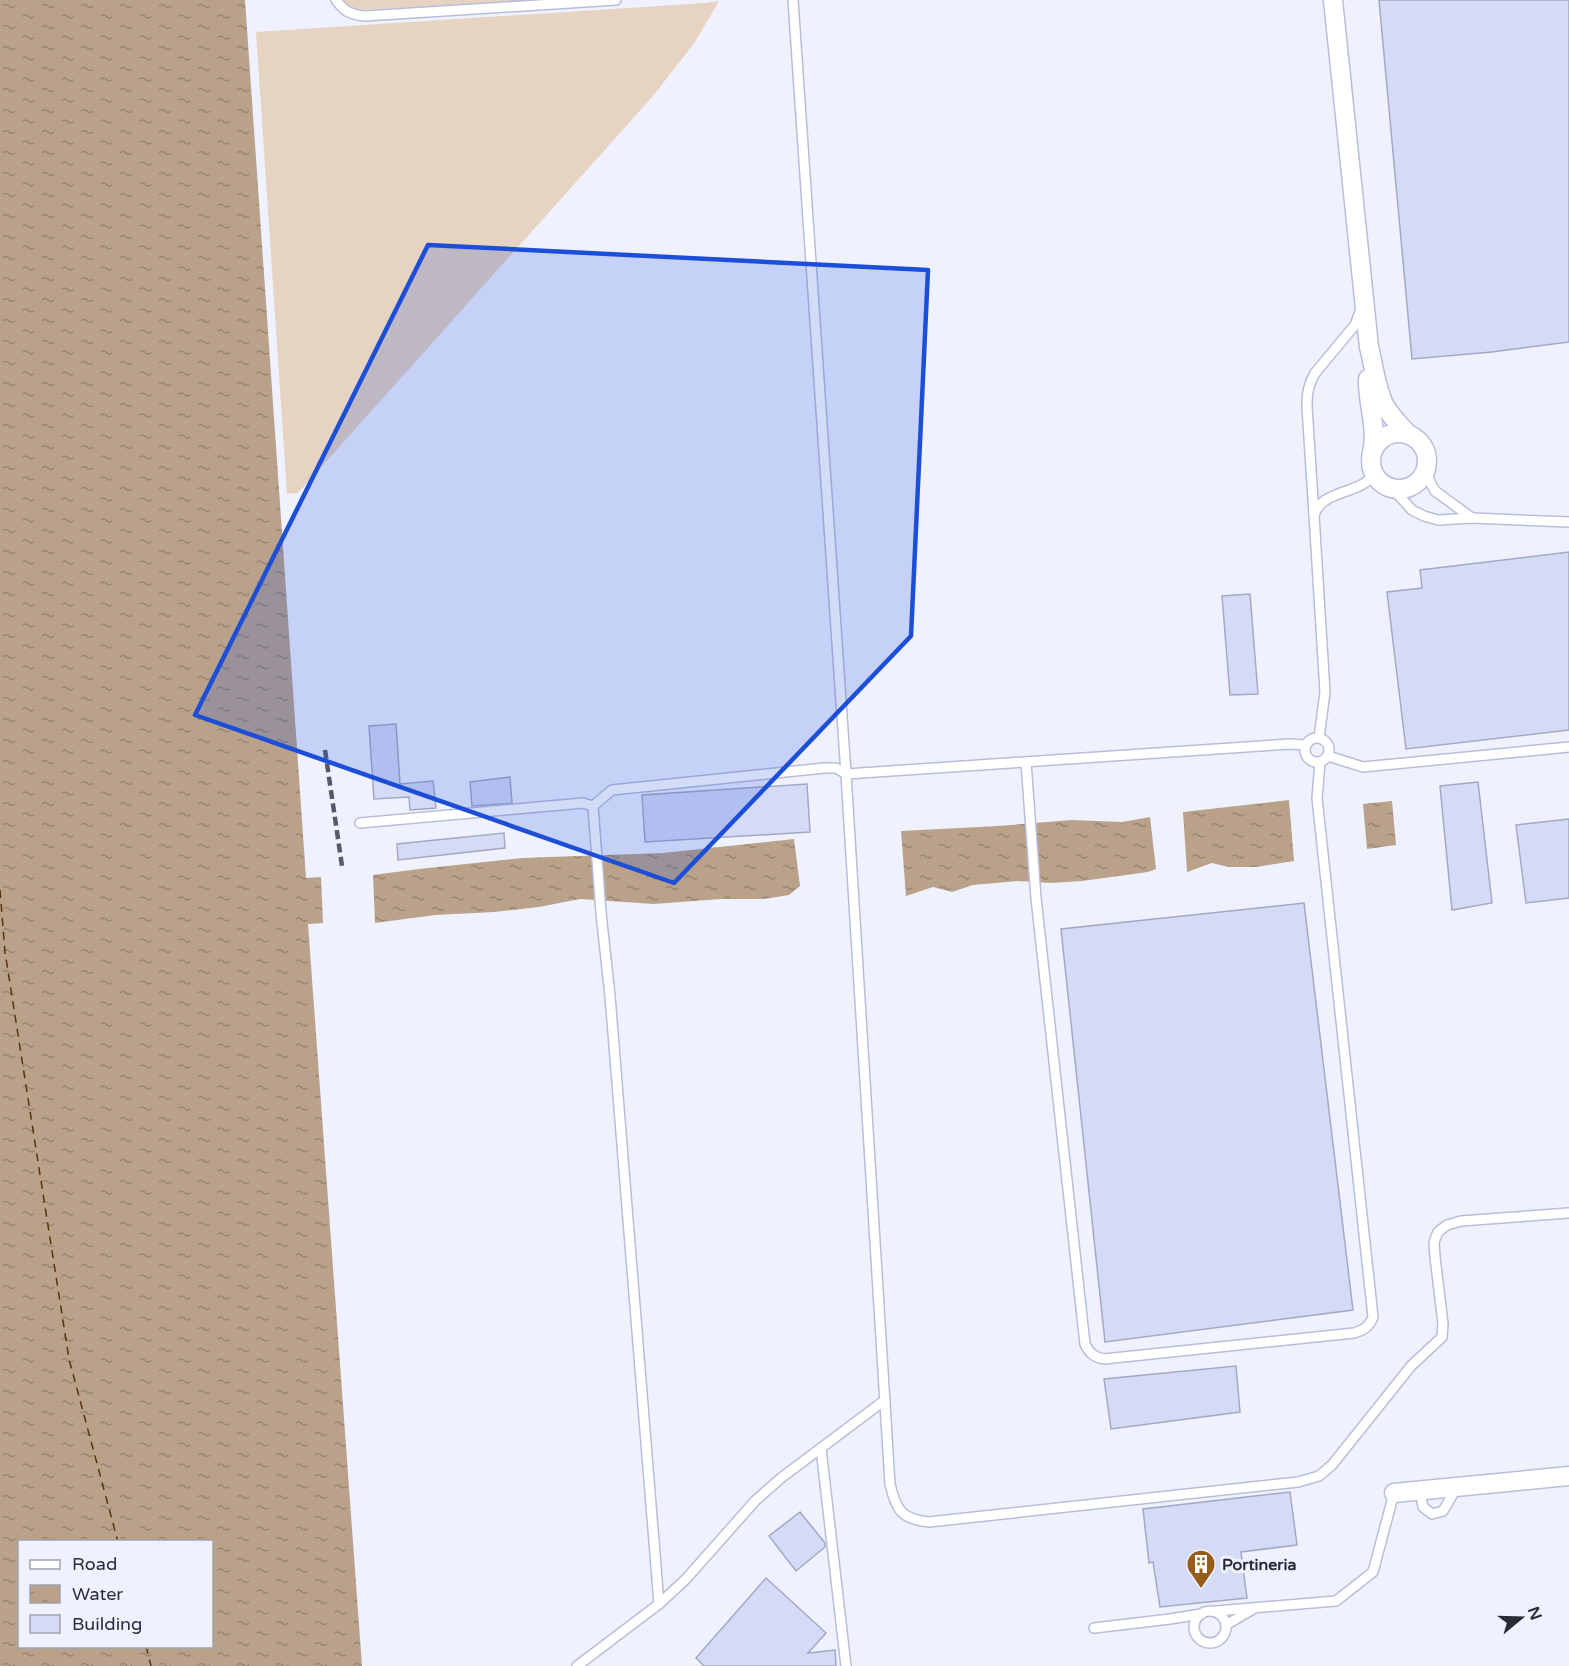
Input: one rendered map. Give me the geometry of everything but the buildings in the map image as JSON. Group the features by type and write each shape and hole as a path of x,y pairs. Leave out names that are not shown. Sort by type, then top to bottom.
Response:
{"street":[{"path":"1333,0 1369,347 1368,390 1375,434 1375,442 1372,453 1371,461 1375,475 1385,485 1400,489 1415,483 1421,477 1427,462 1422,445 1416,439 1401,433 1386,436 1375,446 1372,453"},
{"path":"1369,347 1385,406 1409,435"},
{"path":"1394,1493 1569,1476"}],"lane":[{"path":"336,0 344,10 365,16 616,0"},
{"path":"793,0 846,774 890,1484 896,1507 911,1519 930,1522 1298,1482 1319,1476 1332,1465 1411,1366 1442,1337 1443,1324 1434,1242 1438,1232 1447,1225 1461,1221 1569,1213"},
{"path":"1319,738 1325,692 1307,393 1315,373 1355,325 1361,306 1362,283"},
{"path":"1427,462 1429,480 1435,491 1472,518"},
{"path":"1314,516 1316,509 1325,500 1363,484 1375,475"},
{"path":"1391,487 1412,510 1437,520 1472,518 1569,522"},
{"path":"593,806 612,790 824,768 836,768 846,774 1290,744 1306,745 1319,738 1328,745 1328,756 1320,762 1312,761 1306,756 1306,745"},
{"path":"1328,756 1363,767 1569,747"},
{"path":"1026,762 1036,898 1085,1344 1091,1354 1104,1359 1354,1333 1370,1324 1373,1309 1317,798 1320,762"},
{"path":"360,823 583,803 593,806"},
{"path":"593,806 659,1604"},
{"path":"578,1666 659,1604 686,1579 755,1501 781,1478 885,1400"},
{"path":"821,1449 846,1666"},
{"path":"1216,1611 1224,1618 1225,1634 1212,1643 1201,1640 1194,1627 1197,1617 1205,1611 1336,1601 1373,1572 1394,1493"},
{"path":"1226,1625 1257,1607"},
{"path":"1094,1628 1201,1614"},
{"path":"1170,1619 1194,1627"}],"highlighted area":[{"path":"428,245 928,270 911,636 674,883 195,715"}],"shaded area":[{"path":"344,0 543,0 361,10 347,6"},
{"path":"719,1 695,42 653,96 298,493 287,494 256,32"}],"water":[{"path":"0,0 245,0 306,878 321,877 323,923 308,924 362,1666 0,1666"},
{"path":"1289,800 1294,861 1256,867 1228,867 1212,863 1187,872 1183,812"},
{"path":"1392,801 1396,845 1367,849 1363,804"},
{"path":"1150,817 1156,869 1148,872 1082,881 1051,883 1018,881 973,885 952,892 933,887 906,896 901,831 1072,820 1122,822"},
{"path":"794,839 800,886 789,895 764,899 721,899 653,904 580,899 539,907 435,915 375,923 373,875 522,858 663,853"}],"ferry route":[{"path":"0,890 5,952 69,1359 117,1540"},
{"path":"146,1648 151,1666"}],"railway":[{"path":"325,750 342,866"}],"place":[{"name":"Portineria","path":"1201,1590"}]}
